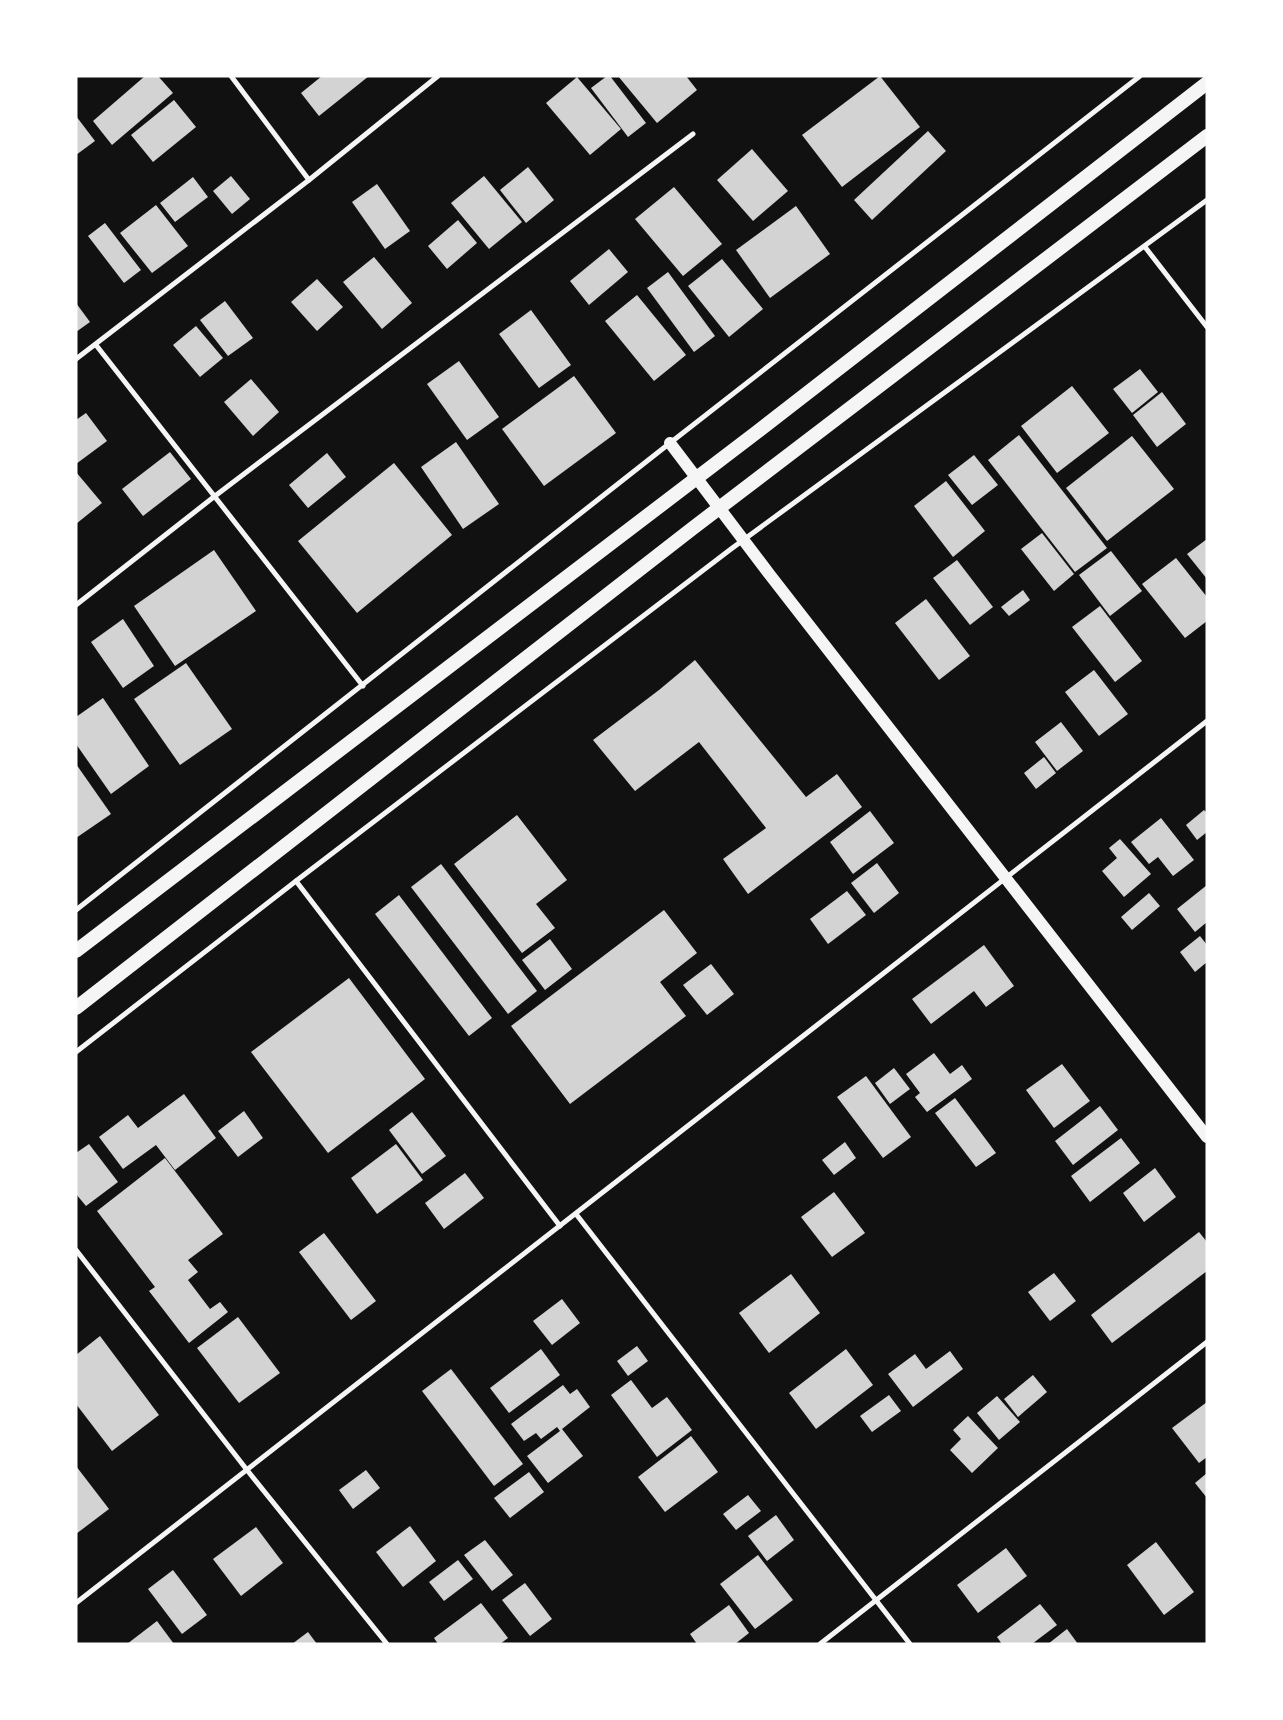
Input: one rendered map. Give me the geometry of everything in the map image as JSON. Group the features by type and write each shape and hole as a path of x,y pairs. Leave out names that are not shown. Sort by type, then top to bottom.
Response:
{"highway":[{"path":"76,951 1207,83"},
{"path":"76,1008 720,509 1207,136"}],"main road":[{"path":"670,443 743,540 1207,1137"}],"street":[{"path":"231,76 309,180"},
{"path":"76,359 309,180 438,76"},
{"path":"76,910 1140,76"},
{"path":"76,605 215,496 693,134"},
{"path":"76,1052 743,540 1207,200"},
{"path":"1145,247 1207,327"},
{"path":"96,345 363,686"},
{"path":"76,1603 1207,721"},
{"path":"296,882 560,1226"},
{"path":"576,1214 910,1644"},
{"path":"76,1250 247,1470 387,1644"},
{"path":"820,1644 1207,1342"}],"building":[{"path":"145,76 158,76 173,93 112,145 93,121"},
{"path":"322,76 369,76 319,116 301,93"},
{"path":"607,76 610,76 646,123 628,137 591,88"},
{"path":"618,76 686,76 697,90 657,123"},
{"path":"880,76 920,127 842,187 802,135"},
{"path":"577,77 621,129 590,155 546,103"},
{"path":"174,100 196,127 153,162 131,135"},
{"path":"76,116 95,141 76,155"},
{"path":"928,131 946,151 872,220 854,200"},
{"path":"752,149 788,191 753,221 717,180"},
{"path":"528,167 554,200 526,223 500,190"},
{"path":"231,176 250,199 232,214 213,191"},
{"path":"484,176 522,222 489,249 451,203"},
{"path":"193,177 208,197 175,222 160,203"},
{"path":"377,184 410,231 385,249 352,202"},
{"path":"674,187 722,244 683,276 635,219"},
{"path":"156,205 188,246 152,273 120,233"},
{"path":"796,206 830,254 770,298 736,250"},
{"path":"458,220 477,243 447,269 428,246"},
{"path":"105,223 141,270 124,283 88,236"},
{"path":"609,249 628,272 589,305 570,281"},
{"path":"374,257 412,303 382,329 343,282"},
{"path":"722,259 763,309 729,337 688,286"},
{"path":"668,272 715,336 694,352 647,288"},
{"path":"317,279 343,307 317,331 291,302"},
{"path":"637,295 686,355 654,381 605,321"},
{"path":"225,301 253,338 228,356 200,320"},
{"path":"76,303 90,322 76,332"},
{"path":"531,310 571,365 539,388 499,334"},
{"path":"196,326 223,358 200,377 173,345"},
{"path":"459,361 499,417 467,440 427,384"},
{"path":"1140,369 1158,392 1132,413 1113,389"},
{"path":"574,376 616,433 544,486 502,429"},
{"path":"251,379 279,412 253,436 224,402"},
{"path":"1072,386 1109,433 1057,473 1021,426"},
{"path":"1162,392 1186,424 1157,447 1133,415"},
{"path":"86,413 107,441 76,464 76,420"},
{"path":"1019,435 1107,548 1075,572 988,460"},
{"path":"1132,436 1174,489 1107,541 1066,488"},
{"path":"456,442 499,504 463,529 421,467"},
{"path":"170,452 191,479 143,516 122,489"},
{"path":"327,453 346,477 308,508 289,485"},
{"path":"974,455 998,485 972,505 948,475"},
{"path":"394,463 452,535 357,613 298,541"},
{"path":"76,472 102,503 76,524"},
{"path":"946,481 985,531 953,557 914,506"},
{"path":"1042,533 1074,574 1054,591 1021,549"},
{"path":"1207,539 1207,579 1187,554"},
{"path":"214,550 256,611 175,666 134,606"},
{"path":"1111,551 1142,591 1110,616 1079,575"},
{"path":"1176,558 1207,597 1207,621 1185,638 1142,584"},
{"path":"957,560 993,607 970,625 933,578"},
{"path":"1023,590 1030,600 1009,616 1001,607"},
{"path":"926,599 970,656 939,680 895,623"},
{"path":"1100,606 1142,661 1115,682 1072,627"},
{"path":"123,619 154,666 123,688 91,642"},
{"path":"695,660 806,797 837,774 862,807 748,894 723,859 766,828 699,742 635,791 593,740"},
{"path":"186,663 232,729 180,765 134,699"},
{"path":"1094,670 1128,714 1099,736 1065,692"},
{"path":"103,698 149,766 111,794 76,744 76,717"},
{"path":"1061,722 1083,751 1057,771 1035,742"},
{"path":"1044,757 1056,773 1036,789 1024,773"},
{"path":"76,764 111,814 76,838"},
{"path":"1204,810 1207,813 1207,832 1197,840 1186,825"},
{"path":"870,811 894,843 853,874 830,842"},
{"path":"517,815 567,880 536,904 555,928 522,953 454,864"},
{"path":"1161,818 1194,860 1173,876 1158,857 1149,864 1131,842"},
{"path":"1120,839 1151,874 1124,897 1102,871 1117,858 1109,848"},
{"path":"877,863 899,893 874,913 851,883"},
{"path":"441,864 537,991 508,1014 411,887"},
{"path":"1207,885 1207,922 1195,932 1177,909"},
{"path":"847,891 866,915 828,944 810,919"},
{"path":"1149,893 1160,906 1132,930 1121,917"},
{"path":"399,895 492,1018 469,1036 375,914"},
{"path":"664,910 697,953 660,982 686,1016 570,1104 511,1026"},
{"path":"1200,936 1207,945 1207,962 1195,972 1180,952"},
{"path":"550,939 572,969 545,990 522,960"},
{"path":"984,945 1014,986 986,1007 974,991 931,1024 912,999"},
{"path":"711,964 734,994 707,1015 683,985"},
{"path":"349,978 425,1079 328,1153 251,1052"},
{"path":"934,1053 950,1074 962,1065 972,1079 927,1112 915,1097 920,1093 906,1074"},
{"path":"1062,1064 1090,1101 1054,1128 1026,1090"},
{"path":"894,1068 910,1089 890,1104 875,1083"},
{"path":"866,1076 911,1137 883,1158 837,1097"},
{"path":"184,1094 216,1138 175,1170 156,1145 123,1169 99,1137 128,1115 138,1128"},
{"path":"955,1098 996,1153 976,1167 935,1113"},
{"path":"1100,1106 1118,1130 1073,1165 1055,1141"},
{"path":"244,1111 263,1138 238,1157 218,1131"},
{"path":"412,1112 446,1156 422,1174 389,1130"},
{"path":"1121,1138 1140,1163 1090,1202 1071,1176"},
{"path":"845,1142 856,1158 834,1175 822,1160"},
{"path":"89,1144 118,1182 86,1206 76,1194 76,1153"},
{"path":"396,1144 423,1180 377,1214 351,1178"},
{"path":"165,1158 223,1234 188,1260 198,1272 188,1280 210,1309 220,1302 228,1312 189,1343 149,1291 155,1287 97,1211"},
{"path":"1155,1168 1176,1197 1144,1222 1123,1193"},
{"path":"465,1173 484,1198 444,1229 425,1203"},
{"path":"834,1192 865,1233 832,1257 801,1217"},
{"path":"1199,1232 1207,1242 1207,1271 1112,1343 1091,1315"},
{"path":"324,1233 376,1301 351,1320 299,1252"},
{"path":"1054,1273 1076,1301 1050,1321 1028,1292"},
{"path":"791,1274 820,1313 769,1353 739,1313"},
{"path":"562,1299 580,1323 552,1345 533,1321"},
{"path":"238,1317 280,1373 239,1403 197,1348"},
{"path":"100,1336 159,1415 112,1451 76,1404 76,1355"},
{"path":"637,1346 648,1361 628,1376 617,1361"},
{"path":"541,1349 560,1375 509,1413 490,1388"},
{"path":"846,1349 873,1385 816,1429 789,1393"},
{"path":"950,1351 963,1369 913,1407 888,1374 915,1354 926,1369"},
{"path":"451,1369 523,1464 494,1486 422,1391"},
{"path":"1033,1375 1047,1392 1018,1417 1004,1399"},
{"path":"631,1380 652,1408 667,1397 692,1430 657,1457 611,1395"},
{"path":"563,1385 570,1394 577,1389 590,1407 562,1429 583,1456 548,1483 527,1456 560,1431 557,1427 541,1439 536,1433 524,1441 511,1424"},
{"path":"889,1395 901,1411 872,1432 860,1416"},
{"path":"997,1396 1020,1422 999,1440 977,1413"},
{"path":"1207,1402 1207,1457 1199,1463 1172,1428"},
{"path":"968,1416 998,1448 972,1473 950,1450 961,1439 953,1430"},
{"path":"691,1436 718,1472 665,1512 638,1477"},
{"path":"76,1466 109,1509 76,1534"},
{"path":"366,1470 380,1488 353,1509 339,1490"},
{"path":"529,1472 544,1492 510,1518 494,1498"},
{"path":"1207,1473 1207,1498 1195,1483"},
{"path":"748,1495 761,1511 736,1530 723,1514"},
{"path":"776,1515 794,1540 767,1561 748,1536"},
{"path":"410,1526 436,1561 403,1587 376,1552"},
{"path":"256,1527 283,1563 241,1596 213,1559"},
{"path":"485,1540 513,1575 492,1591 464,1555"},
{"path":"1156,1542 1194,1592 1164,1615 1127,1565"},
{"path":"1006,1548 1027,1576 978,1613 957,1585"},
{"path":"758,1555 793,1600 755,1629 720,1584"},
{"path":"458,1560 473,1579 444,1601 429,1582"},
{"path":"173,1570 207,1615 182,1634 148,1589"},
{"path":"525,1583 552,1619 530,1636 502,1600"},
{"path":"481,1603 508,1638 500,1644 438,1644 434,1638"},
{"path":"1040,1604 1057,1625 1032,1644 1002,1644 997,1637"},
{"path":"729,1605 749,1633 735,1644 697,1644 690,1634"},
{"path":"157,1621 174,1644 127,1644"},
{"path":"1067,1629 1078,1644 1048,1644"},
{"path":"308,1632 317,1644 292,1644"}]}
